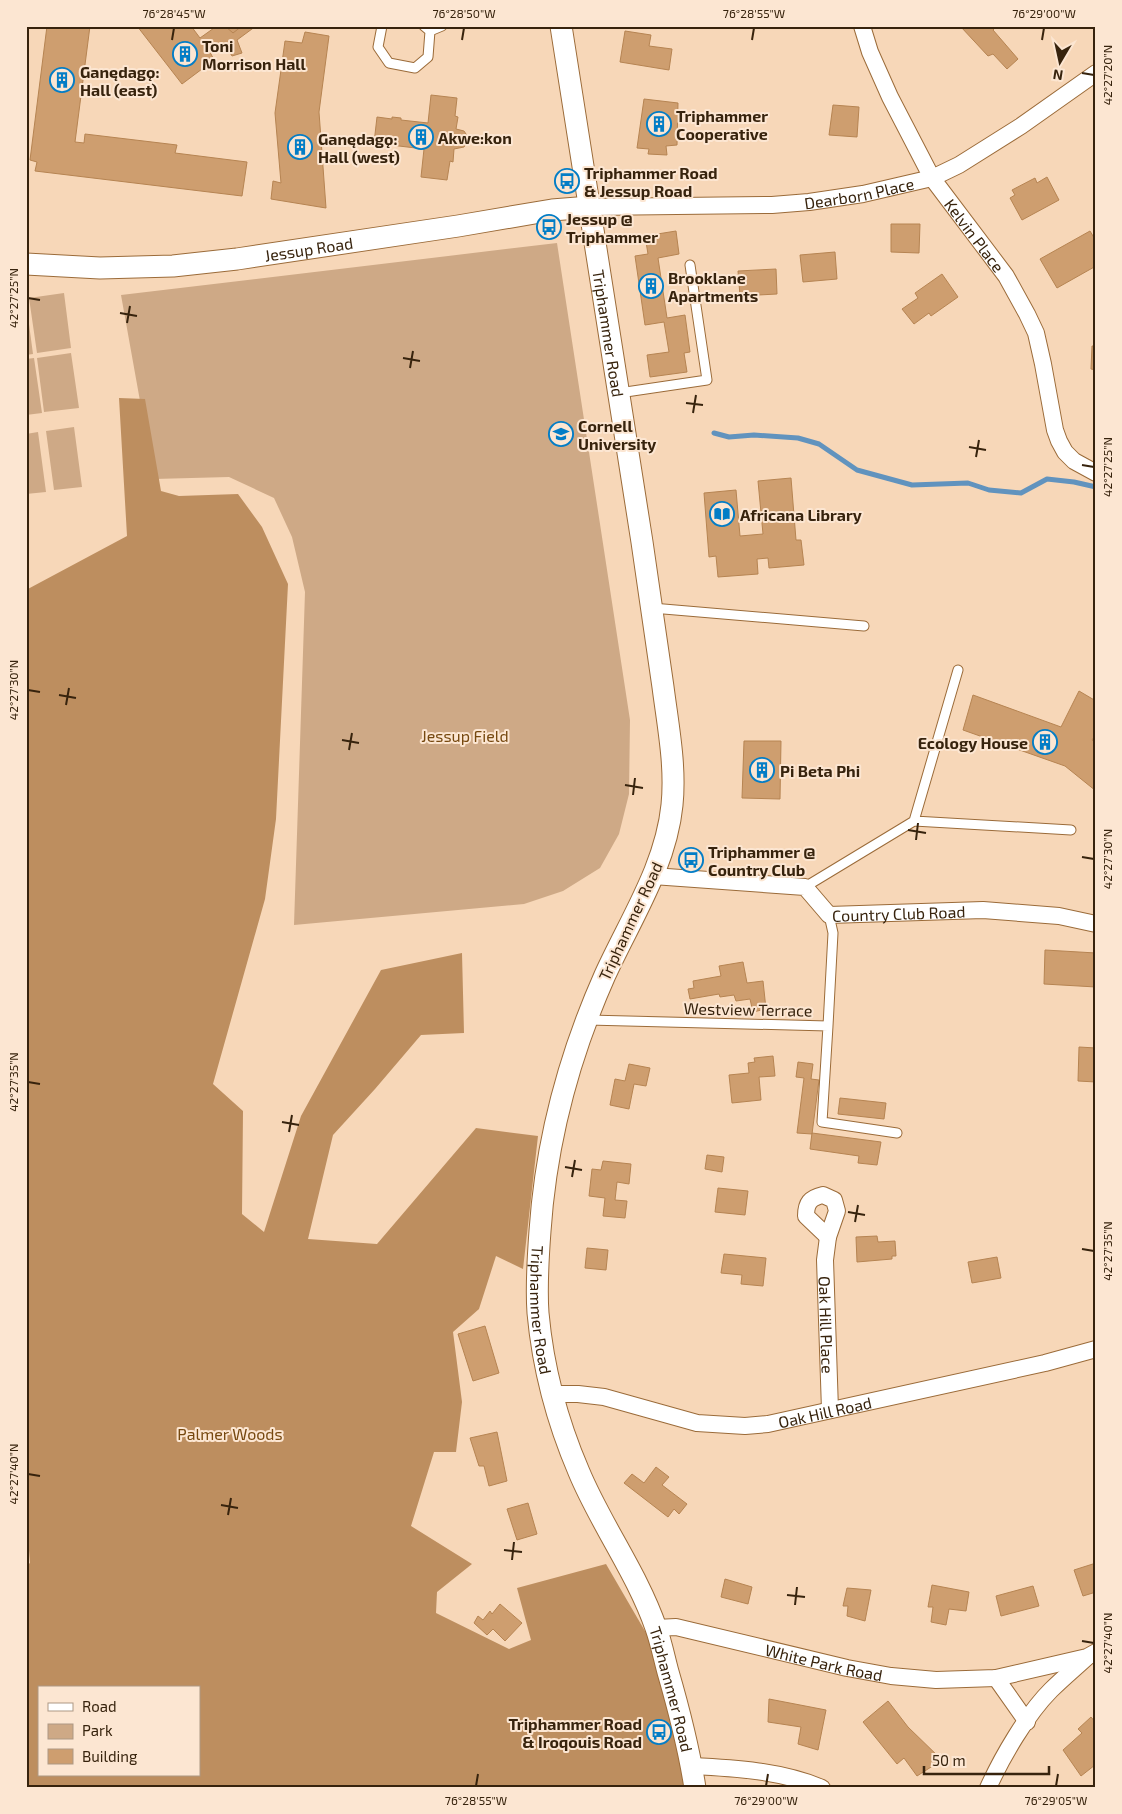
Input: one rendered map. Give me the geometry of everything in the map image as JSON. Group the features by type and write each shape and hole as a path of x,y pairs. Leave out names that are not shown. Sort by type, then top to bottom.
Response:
{"street":[{"name":"Triphammer Road","path":"561,26 652,608 669,735 673,789 668,832 653,876 622,937 585,1020 564,1088 547,1162 541,1208 538,1310 545,1361 557,1414 580,1474 636,1582 656,1628 692,1766 695,1788"},
{"name":"Kelvin Place","path":"862,26 870,52 890,97 932,178 1006,276 1027,314 1036,333 1054,430 1065,452 1074,461 1096,473"},
{"name":"Dearborn Place","path":"590,207 809,202 863,194 932,178 960,165 1021,126 1096,73"},
{"name":"Jessup Road","path":"26,264 100,268 173,266 238,259 552,210 590,207"},
{"path":"653,876 805,887"},
{"name":"Country Club Road","path":"805,887 829,915 983,910 1059,916 1096,924"},
{"name":"Oak Hill Place","path":"828,1238 825,1260 830,1410"},
{"name":"Oak Hill Road","path":"552,1394 604,1397 697,1423 735,1426 768,1424 1045,1363 1096,1349"},
{"name":"White Park Road","path":"656,1628 676,1626 814,1661 891,1676 936,1680 996,1678 1092,1654"},
{"path":"988,1788 998,1768 1027,1722 1050,1691 1092,1654"},
{"path":"996,1678 1027,1722"},
{"path":"692,1766 750,1770 822,1788"}],"lane":[{"path":"382,26 378,47 389,63 415,68 428,57 427,29 442,26"},
{"path":"619,393 707,380 690,264"},
{"path":"652,608 864,626"},
{"path":"914,821 958,670"},
{"path":"805,887 914,821 1071,830"},
{"name":"Westview Terrace","path":"585,1020 828,1026 833,933 829,915"},
{"path":"828,1026 822,1122 898,1133"}],"green space":[{"name":"Jessup Field","path":"557,243 630,720 629,794 619,834 600,868 563,891 524,904 294,925 305,592 292,537 274,498 229,477 154,479 121,295"},
{"path":"64,293 71,348 37,353 29,298"},
{"path":"26,302 33,354 26,355"},
{"path":"71,353 79,408 44,412 37,358"},
{"path":"34,358 42,413 26,415 26,359"},
{"name":"Palmer Woods","path":"119,398 145,399 161,491 179,496 238,494 262,527 288,584 276,819 265,899 213,1084 243,1111 242,1214 264,1232 301,1116 381,970 462,953 464,1033 421,1035 333,1135 308,1239 377,1244 476,1128 538,1136 523,1269 496,1256 479,1309 453,1332 462,1402 456,1452 434,1452 411,1526 472,1564 437,1592 436,1613 509,1649 531,1640 517,1588 606,1564 667,1669 684,1788 26,1788 26,1566 30,1563 26,1513 26,590 127,536"},
{"path":"74,427 82,487 54,490 46,431"},
{"path":"38,432 46,492 26,494 26,434"}],"building":[{"name":"Ganędagǫ: Hall (east)","path":"47,26 90,26 75,142 84,143 85,134 177,145 175,153 247,162 242,196 35,171 37,162 30,160"},
{"name":"Toni Morrison Hall","path":"137,26 191,26 200,38 214,28 213,26 256,26 237,40 242,53 232,56 224,43 210,52 214,60 182,84"},
{"path":"225,26 242,26 233,33"},
{"path":"997,26 993,30 1018,59 1007,69 993,54 988,56 961,27"},
{"path":"625,31 651,35 649,46 672,49 669,70 620,62"},
{"name":"Ganędagǫ: Hall (west)","path":"305,32 329,36 319,112 326,208 271,199 273,181 281,183 275,113 285,41 302,43"},
{"name":"Akwe:kon","path":"431,95 457,98 455,116 458,117 456,129 464,131 468,137 464,147 454,149 453,162 450,161 447,180 421,177 424,149 374,143 377,117 401,118 401,120 428,123"},
{"name":"Triphammer Cooperative","path":"644,99 678,103 677,145 666,146 667,155 648,154 649,149 637,148"},
{"path":"833,105 859,107 857,137 829,135"},
{"path":"1047,177 1059,200 1022,220 1010,198 1015,195 1012,190 1035,178 1037,183"},
{"path":"891,224 920,224 919,253 891,252"},
{"name":"Brooklane Apartments","path":"676,231 679,254 658,258 667,318 685,315 690,352 684,353 687,372 650,377 647,355 669,352 664,322 645,325 635,256 648,254 645,236"},
{"path":"1090,231 1096,241 1096,266 1057,288 1040,259"},
{"path":"835,252 837,279 803,282 800,255"},
{"path":"776,269 777,294 740,296 738,271"},
{"path":"942,274 958,297 931,316 929,313 914,324 902,309 918,298 915,293"},
{"path":"1092,346 1096,346 1096,370 1091,369"},
{"name":"Africana Library","path":"791,478 796,540 801,540 804,565 769,568 768,558 757,559 758,574 718,577 716,556 709,557 704,493 736,490 740,536 763,534 758,481"},
{"name":"Ecology House","path":"1079,691 1096,701 1096,734 1092,740 1096,743 1096,791 1065,766 963,730 973,695 1061,727"},
{"name":"Pi Beta Phi","path":"744,741 781,741 780,799 742,798"},
{"path":"1045,950 1096,953 1096,987 1044,984"},
{"path":"743,962 747,983 763,981 766,1009 753,1012 750,999 736,1001 734,995 720,997 719,994 690,999 688,989 694,988 693,981 721,976 719,966"},
{"path":"1079,1047 1096,1048 1096,1082 1078,1081"},
{"path":"773,1056 775,1076 759,1077 761,1100 732,1103 729,1075 749,1073 748,1063 755,1062 754,1058"},
{"path":"798,1062 813,1064 811,1079 819,1080 812,1134 797,1133 804,1078 796,1077"},
{"path":"629,1064 650,1068 646,1086 634,1084 629,1109 610,1105 615,1079 625,1081"},
{"path":"840,1098 886,1103 884,1119 838,1114"},
{"path":"812,1133 881,1142 877,1165 858,1163 859,1156 810,1149"},
{"path":"707,1155 724,1157 722,1172 705,1169"},
{"path":"603,1161 631,1164 629,1184 617,1182 615,1200 627,1201 625,1218 603,1216 605,1198 589,1196 592,1169 601,1170"},
{"path":"718,1188 748,1191 745,1215 715,1212"},
{"path":"877,1236 878,1242 895,1241 896,1256 892,1256 892,1259 857,1262 856,1237"},
{"path":"587,1248 608,1250 606,1270 585,1268"},
{"path":"724,1254 766,1258 763,1286 741,1284 742,1275 721,1273"},
{"path":"997,1257 1001,1278 972,1283 968,1262"},
{"path":"485,1326 499,1373 473,1381 458,1334"},
{"path":"497,1432 507,1481 489,1486 484,1466 479,1466 470,1438"},
{"path":"656,1467 669,1477 662,1485 687,1504 679,1514 674,1509 668,1517 624,1483 632,1474 644,1483"},
{"path":"528,1503 537,1534 517,1540 507,1509"},
{"path":"1096,1563 1096,1592 1083,1596 1074,1570"},
{"path":"725,1579 752,1587 748,1604 721,1597"},
{"path":"932,1585 969,1592 966,1611 949,1609 946,1625 931,1622 933,1607 928,1607"},
{"path":"1033,1586 1039,1606 1001,1616 996,1596"},
{"path":"847,1588 871,1590 865,1621 847,1616 848,1606 843,1606"},
{"path":"500,1604 522,1623 505,1641 493,1629 487,1635 474,1623 478,1616 483,1620 490,1611 492,1614"},
{"path":"769,1699 826,1710 818,1750 798,1744 801,1727 768,1722"},
{"path":"888,1701 908,1727 942,1760 917,1776 904,1758 897,1764 863,1722"},
{"path":"1091,1717 1096,1723 1096,1760 1094,1762 1095,1765 1081,1776 1063,1750 1082,1733 1078,1729"}],"waterway":[{"path":"714,433 729,437 754,435 798,438 819,444 857,470 912,485 968,483 989,490 1021,493 1047,479 1096,487"}],"place":[{"name":"Toni Morrison Hall","path":"185,54"},
{"name":"Ganędagǫ: Hall (east)","path":"62,80"},
{"name":"Triphammer Cooperative","path":"659,124"},
{"name":"Akwe:kon","path":"421,137"},
{"name":"Ganędagǫ: Hall (west)","path":"300,147"},
{"name":"Triphammer Road & Jessup Road","path":"567,181"},
{"name":"Jessup @ Triphammer","path":"549,227"},
{"name":"Brooklane Apartments","path":"651,286"},
{"name":"Cornell University","path":"561,434"},
{"name":"Africana Library","path":"722,514"},
{"name":"Ecology House","path":"1045,742"},
{"name":"Pi Beta Phi","path":"762,770"},
{"name":"Triphammer @ Country Club","path":"691,860"},
{"name":"Triphammer Road & Iroqouis Road","path":"659,1732"}]}
